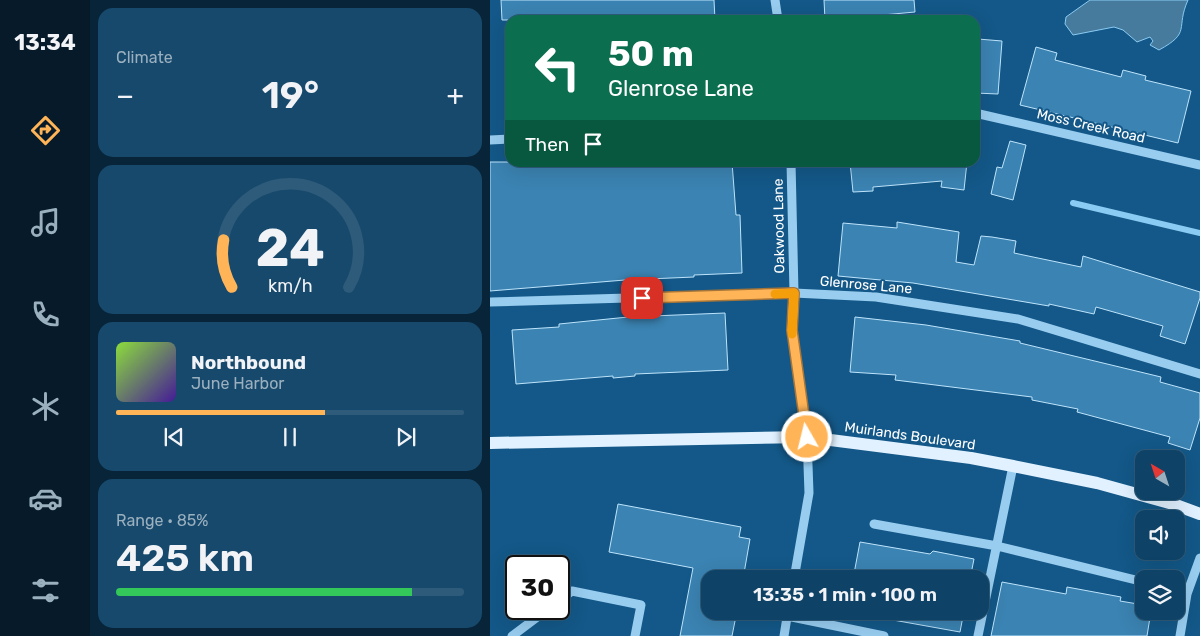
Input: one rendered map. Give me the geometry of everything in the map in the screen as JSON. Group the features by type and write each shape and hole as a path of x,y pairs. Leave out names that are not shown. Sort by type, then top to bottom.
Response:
{"main road":[{"name":"Muirlands Boulevard","path":"490,443 807,437 971,458 1013,466 1097,483 1172,504 1200,514"}],"street":[{"path":"775,0 777,15"},
{"name":"Moss Creek Road","path":"980,114 1200,165"},
{"path":"490,140 505,139"},
{"name":"Oakwood Lane","path":"791,167 794,293 792,330 807,437 809,493 796,570"},
{"name":"Glenrose Lane","path":"490,302 794,293 876,297 1018,319 1200,374"},
{"path":"978,636 1013,466"},
{"path":"874,524 997,546 1135,580"},
{"path":"1180,636 1187,594 1200,558"},
{"path":"570,593 572,591 641,605 635,636"},
{"path":"512,636 533,620"},
{"path":"784,636 787,620"},
{"path":"814,620 884,636"}],"water":[{"path":"1090,0 1188,0 1179,34 1176,39 1159,50 1150,45 1153,41 1150,37 1137,42 1123,30 1114,27 1073,35 1065,24 1066,17"}],"building":[{"path":"501,0 714,0 715,15 505,15 505,20 502,20"},
{"path":"824,0 914,0 915,12 882,15 825,15"},
{"path":"980,39 1002,41 998,94 980,93"},
{"path":"1036,47 1057,53 1055,60 1121,77 1123,70 1146,76 1145,80 1191,91 1178,143 1020,105"},
{"path":"1010,141 1026,145 1013,200 991,194 997,167 1002,168"},
{"path":"490,162 505,162 505,167 732,167 736,215 740,215 742,273 490,291"},
{"path":"850,167 966,167 964,190 941,187 942,181 873,187 873,191 853,192"},
{"path":"897,222 959,232 956,262 974,265 981,236 992,237 1016,241 1014,253 1081,267 1083,256 1200,292 1200,298 1185,344 1160,336 1163,326 1096,307 1094,314 1049,304 1049,306 913,283 838,276 843,223 897,228"},
{"path":"725,313 728,370 635,374 635,376 613,378 613,376 516,384 512,330 559,327 559,324 628,317"},
{"path":"855,317 926,325 1020,341 1020,343 1161,377 1160,382 1200,393 1200,418 1190,450 1168,443 1170,437 1077,412 1078,409 1032,400 1032,397 895,380 896,375 850,372"},
{"path":"618,504 741,527 739,537 750,539 745,570 701,570 701,620 735,620 732,636 680,636 693,568 609,552"},
{"path":"860,542 930,554 933,551 974,559 972,570 855,570"},
{"path":"1002,582 1066,594 1067,587 1121,597 1120,601 1135,604 1135,620 1150,620 1147,636 991,636"},
{"path":"893,620 962,620 960,632"}],"waterway":[{"path":"1073,203 1200,233"}],"slow traffic":[{"path":"775,294 794,293 792,334"}],"route":[{"path":"642,298 794,293 792,330 807,437"}]}
